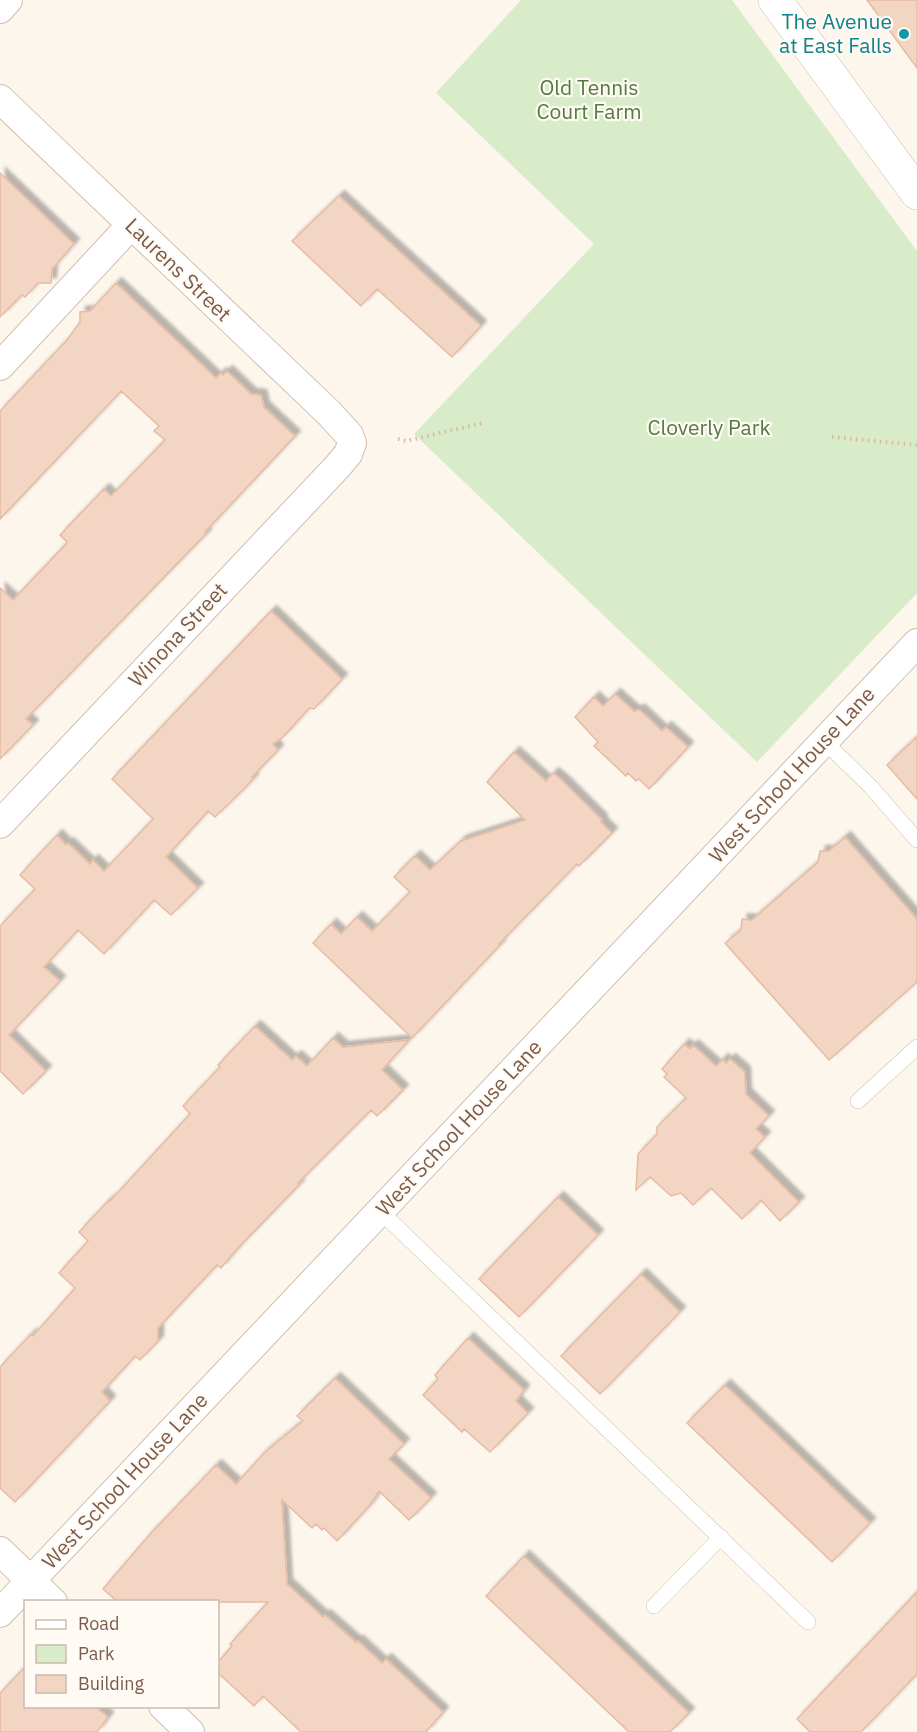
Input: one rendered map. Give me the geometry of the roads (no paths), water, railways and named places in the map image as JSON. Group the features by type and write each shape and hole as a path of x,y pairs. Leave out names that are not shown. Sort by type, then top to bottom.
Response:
{"street":[{"path":"0,9 8,0"},
{"path":"775,0 917,194"},
{"name":"Laurens Street","path":"0,99 329,414 349,435 352,443"},
{"path":"0,366 131,225"},
{"name":"Winona Street","path":"0,824 338,467 348,454 352,443"},
{"name":"West School House Lane","path":"0,1613 917,643"},
{"path":"0,1551 51,1600"},
{"path":"164,1708 190,1732"}],"lane":[{"path":"824,741 871,787 917,840"},
{"path":"858,1101 917,1047"},
{"path":"380,1211 808,1622"},
{"path":"654,1606 721,1537"}],"place":[{"name":"The Avenue at East Falls","path":"904,34"}],"park label":[{"name":"Old Tennis Court Farm","path":"589,100"},
{"name":"Cloverly Park","path":"709,428"}]}
